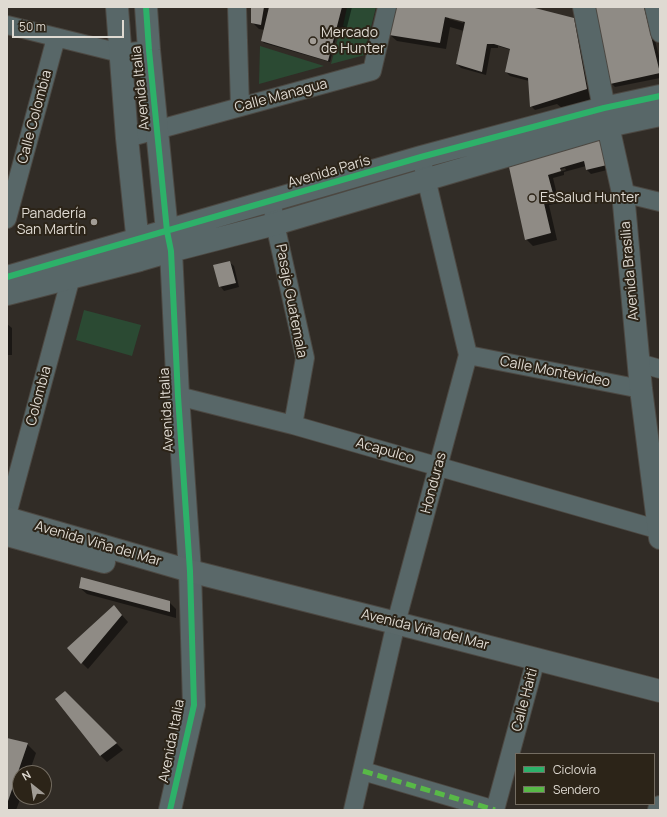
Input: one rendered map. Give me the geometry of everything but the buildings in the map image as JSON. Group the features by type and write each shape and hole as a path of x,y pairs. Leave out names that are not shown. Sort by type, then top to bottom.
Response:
{"main road":[{"name":"Avenida Viña del Mar","path":"7,516 190,571 396,622 660,691"},
{"name":"Avenida Viña del Mar","path":"7,535 168,579 190,571"}],"street":[{"name":"Avenida Italia","path":"117,7 127,138 139,250"},
{"name":"Avenida Italia","path":"146,7 149,50 169,241 190,571 194,705 170,810"},
{"path":"237,7 240,107"},
{"name":"Calle Managua","path":"127,138 372,71 387,7"},
{"path":"654,7 660,33"},
{"name":"Avenida Brasilia","path":"581,8 623,193 641,389 660,533"},
{"path":"7,25 120,53 149,50"},
{"name":"Calle Colombia","path":"7,219 56,38"},
{"name":"Avenida París","path":"169,241 275,224 427,179 606,117 660,96"},
{"name":"Avenida París","path":"7,294 70,277 272,201 421,157 606,117 660,115"},
{"name":"Honduras","path":"353,810 396,622 468,355 421,157"},
{"path":"623,193 660,202"},
{"name":"Pasaje Guatemala","path":"272,201 275,224 305,358 293,425"},
{"name":"Avenida París","path":"7,277 139,250"},
{"name":"Colombia","path":"7,516 70,277"},
{"name":"Calle Montevideo","path":"468,355 641,389"},
{"path":"639,363 660,369"},
{"name":"Acapulco","path":"178,396 293,425 438,466 660,533"},
{"name":"Calle Haiti","path":"495,810 536,659"},
{"path":"363,771 495,810"}],"green space":[{"path":"347,7 376,7 369,35 343,26"},
{"path":"340,30 368,38 365,55 331,64"},
{"path":"260,46 324,66 259,84"},
{"path":"84,310 141,325 132,356 76,340"}],"marked path":[{"path":"363,771 495,810"}],"cycle path":[{"path":"146,7 167,231 171,251 178,396 190,571 194,705 170,810"},
{"path":"7,277 421,157 604,108 660,96"}],"place":[{"name":"Mercado de Hunter","path":"313,41"},
{"name":"EsSalud Hunter","path":"532,198"},
{"name":"Panadería San Martín","path":"94,222"}]}
